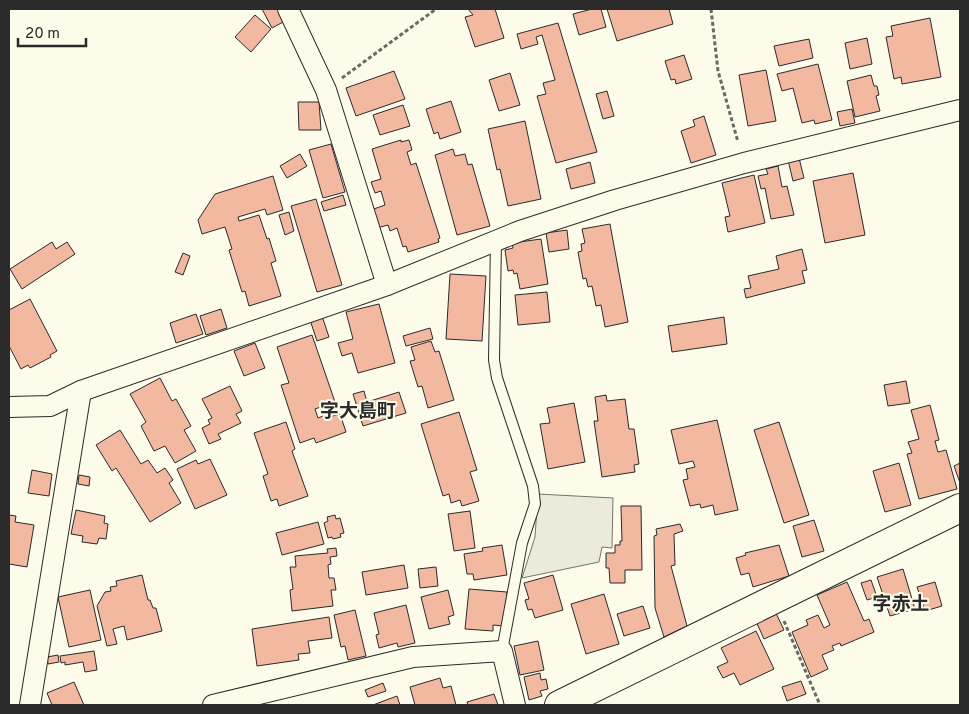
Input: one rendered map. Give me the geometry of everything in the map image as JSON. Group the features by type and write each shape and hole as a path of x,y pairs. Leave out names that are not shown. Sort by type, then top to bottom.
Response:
{"street":[{"path":"288,9 326,90 386,285"},
{"path":"9,407 50,406 80,391 386,285 520,231 615,200 744,162 960,110"},
{"path":"30,705 80,391"},
{"path":"558,705 960,508"},
{"path":"213,705 413,657 502,651 515,705"}],"lane":[{"path":"496,241 494,360 496,378 533,486 534,504 522,543 502,651"}],"path":[{"path":"326,90 436,9"},
{"path":"711,9 718,71 744,162"},
{"path":"775,598 820,705"}],"shaded area":[{"path":"538,494 613,498 612,548 602,547 599,562 522,578 535,537"}],"building":[{"path":"262,9 279,9 285,21 272,28"},
{"path":"468,9 495,9 504,38 475,47 465,17 473,15"},
{"path":"592,9 601,9 606,27 579,35 573,14"},
{"path":"607,9 669,9 673,24 617,41"},
{"path":"255,15 271,29 251,52 235,37"},
{"path":"930,18 941,77 902,84 901,77 894,79 886,37 893,36 891,26"},
{"path":"558,23 597,152 556,163 537,96 546,94 543,83 555,80 542,35 536,37 538,44 521,49 517,34"},
{"path":"867,38 872,64 850,69 845,43"},
{"path":"809,39 813,58 779,66 774,46"},
{"path":"684,55 692,79 676,84 675,79 671,80 665,61"},
{"path":"818,64 832,120 815,124 814,120 802,123 793,88 782,91 777,74"},
{"path":"766,70 776,121 748,126 739,75"},
{"path":"394,71 405,99 356,116 346,88"},
{"path":"510,73 520,105 499,111 489,80"},
{"path":"871,75 874,86 877,86 879,95 876,96 880,111 855,117 847,81"},
{"path":"607,91 614,116 603,119 596,94"},
{"path":"451,101 461,132 440,139 438,132 434,134 426,109"},
{"path":"298,102 319,102 321,130 299,130"},
{"path":"403,105 410,126 380,135 373,115"},
{"path":"852,109 855,123 840,126 837,112"},
{"path":"704,116 716,155 691,163 681,131 695,126 693,120"},
{"path":"525,121 541,199 508,206 500,169 497,170 488,129"},
{"path":"401,140 401,142 409,140 412,150 407,152 411,165 416,163 440,238 438,239 439,242 408,252 406,246 403,247 397,228 390,231 388,225 377,228 371,210 385,205 381,191 375,193 371,182 381,179 372,149"},
{"path":"331,144 345,192 323,198 309,150"},
{"path":"453,149 455,156 465,154 468,165 472,164 490,226 457,235 435,155"},
{"path":"300,154 307,166 287,178 280,166"},
{"path":"799,158 804,178 793,181 788,160"},
{"path":"590,162 595,183 571,189 566,169"},
{"path":"778,166 782,187 787,186 794,215 771,219 765,188 761,189 758,176 768,174 766,169"},
{"path":"853,173 865,235 825,243 813,181"},
{"path":"754,175 765,223 728,232 725,217 730,216 722,183"},
{"path":"273,176 283,210 267,215 265,209 238,217 239,221 259,215 276,261 271,263 281,296 249,306 245,291 242,292 229,250 232,249 225,227 202,234 198,220 215,194"},
{"path":"343,195 346,205 324,211 321,202"},
{"path":"316,199 342,285 317,292 291,206"},
{"path":"289,212 294,231 285,235 279,215"},
{"path":"610,224 628,322 605,327 601,305 596,306 592,286 588,287 586,278 583,279 578,252 582,251 581,244 585,243 582,229"},
{"path":"567,230 569,249 549,252 546,233"},
{"path":"541,239 548,284 520,289 517,273 514,274 513,270 508,271 505,250 513,248 512,243"},
{"path":"52,242 56,249 67,242 75,254 22,289 10,269"},
{"path":"802,249 807,270 802,271 805,283 746,298 744,289 751,288 748,276 779,269 776,256"},
{"path":"183,253 190,256 183,275 175,272"},
{"path":"450,274 486,276 482,341 446,339"},
{"path":"547,292 550,322 518,325 515,295"},
{"path":"30,299 57,351 50,355 51,357 30,368 28,365 21,369 9,346 9,310"},
{"path":"379,304 395,363 358,373 352,353 342,356 338,343 353,339 346,312"},
{"path":"221,309 227,328 206,335 200,316"},
{"path":"196,314 203,334 176,343 170,323"},
{"path":"322,316 329,337 317,341 310,320"},
{"path":"724,317 727,344 672,352 668,326"},
{"path":"430,328 433,339 406,346 403,336"},
{"path":"312,335 335,402 315,409 318,418 328,414 329,417 340,414 346,432 316,443 314,438 300,443 281,385 289,383 277,347"},
{"path":"431,341 435,352 439,351 454,400 428,408 422,386 418,387 410,361 415,360 411,347"},
{"path":"255,343 265,368 244,376 234,351"},
{"path":"160,378 172,401 176,399 191,426 184,430 196,451 175,463 165,446 154,451 141,426 146,422 130,394"},
{"path":"906,381 910,403 888,406 884,385"},
{"path":"230,386 242,411 236,414 241,423 218,434 221,439 209,444 202,428 210,424 208,420 212,418 202,399"},
{"path":"364,391 367,402 399,392 406,413 363,426 353,394"},
{"path":"606,395 607,401 625,399 629,429 634,429 639,464 634,465 635,472 602,477 594,421 598,421 595,397"},
{"path":"574,403 585,462 548,469 540,424 550,423 547,408"},
{"path":"930,405 939,440 935,441 938,452 946,450 957,489 919,499 907,454 912,453 908,442 919,439 911,410"},
{"path":"459,412 477,470 470,472 479,501 462,506 460,500 451,503 449,494 443,496 421,424"},
{"path":"717,420 738,510 715,515 713,505 701,508 700,504 690,506 683,480 688,479 686,469 695,467 693,461 679,464 671,430"},
{"path":"286,422 295,449 292,451 308,496 279,506 277,499 271,501 263,476 268,474 254,433"},
{"path":"779,422 809,515 784,523 754,430"},
{"path":"120,430 141,464 148,460 157,473 165,468 173,480 169,483 181,503 150,522 116,468 112,471 96,445"},
{"path":"210,459 227,495 195,509 177,469 196,460 198,464"},
{"path":"899,463 911,505 885,512 873,471"},
{"path":"960,463 960,483 954,466"},
{"path":"32,470 52,474 49,496 28,493"},
{"path":"79,475 90,477 89,486 78,484"},
{"path":"621,506 641,506 642,570 625,570 625,583 610,583 609,568 606,568 606,553 615,553 615,545 620,545 620,541 622,541"},
{"path":"76,510 105,516 104,523 108,524 106,539 99,538 97,544 82,542 83,536 71,534"},
{"path":"470,511 475,548 454,551 448,514"},
{"path":"9,515 16,516 15,522 34,525 27,567 9,564"},
{"path":"335,515 336,519 340,518 344,533 340,534 341,537 333,539 332,537 328,538 324,523 328,521 327,517"},
{"path":"814,520 824,551 802,557 793,526"},
{"path":"318,522 324,544 282,555 276,533"},
{"path":"680,524 683,531 674,534 675,565 671,566 687,626 664,637 655,608 654,536 657,535 656,529"},
{"path":"502,545 507,575 474,580 473,574 467,574 464,554 483,551 482,548"},
{"path":"779,545 789,576 753,587 749,573 741,575 736,558 746,555 745,553"},
{"path":"336,548 337,556 330,557 331,564 328,565 329,578 334,578 336,590 331,590 333,606 292,611 290,590 293,589 290,567 296,567 295,556 328,553 327,549"},
{"path":"404,565 408,588 366,595 362,572"},
{"path":"436,567 438,586 420,588 418,569"},
{"path":"903,569 915,609 890,616 877,577"},
{"path":"142,575 148,600 150,600 153,608 156,608 162,631 127,640 124,626 113,629 117,644 107,646 97,606 105,592 111,591 110,587 117,586 116,581"},
{"path":"553,575 563,610 535,618 532,609 528,610 525,600 529,599 524,583"},
{"path":"871,580 877,597 867,600 861,583"},
{"path":"847,582 864,621 869,619 874,632 841,646 840,643 832,646 834,650 822,655 828,669 811,677 792,632 808,625 806,620 818,615 824,628 830,625 817,595"},
{"path":"935,582 942,606 925,611 917,587"},
{"path":"469,589 507,592 504,626 493,625 493,631 465,629"},
{"path":"90,590 101,640 69,647 58,597"},
{"path":"448,590 454,615 448,617 450,624 429,629 421,597"},
{"path":"604,594 619,644 586,654 571,604"},
{"path":"406,605 415,643 398,647 397,643 379,648 376,635 379,634 374,613"},
{"path":"643,606 650,628 624,636 617,614"},
{"path":"355,610 366,656 348,660 345,646 341,647 334,615"},
{"path":"775,611 784,630 764,639 755,619"},
{"path":"329,617 332,638 308,641 310,653 298,654 299,660 257,666 252,629"},
{"path":"756,631 774,669 740,685 734,673 723,678 717,667 728,662 721,648"},
{"path":"538,641 544,670 520,675 514,646"},
{"path":"94,651 97,670 85,672 83,662 65,665 65,662 61,663 60,656"},
{"path":"58,655 59,662 48,664 47,657"},
{"path":"540,673 541,680 546,679 548,689 540,691 542,696 529,700 524,677"},
{"path":"440,678 443,688 451,686 456,705 415,705 410,687"},
{"path":"801,681 806,694 787,701 782,687"},
{"path":"74,682 84,705 52,705 47,693"},
{"path":"383,683 386,691 368,697 365,690"},
{"path":"494,694 498,705 468,705 467,702"},
{"path":"397,696 400,705 373,705"}],"district":[{"name":"字大島町","path":"358,412"},
{"name":"字赤土","path":"901,605"}]}
